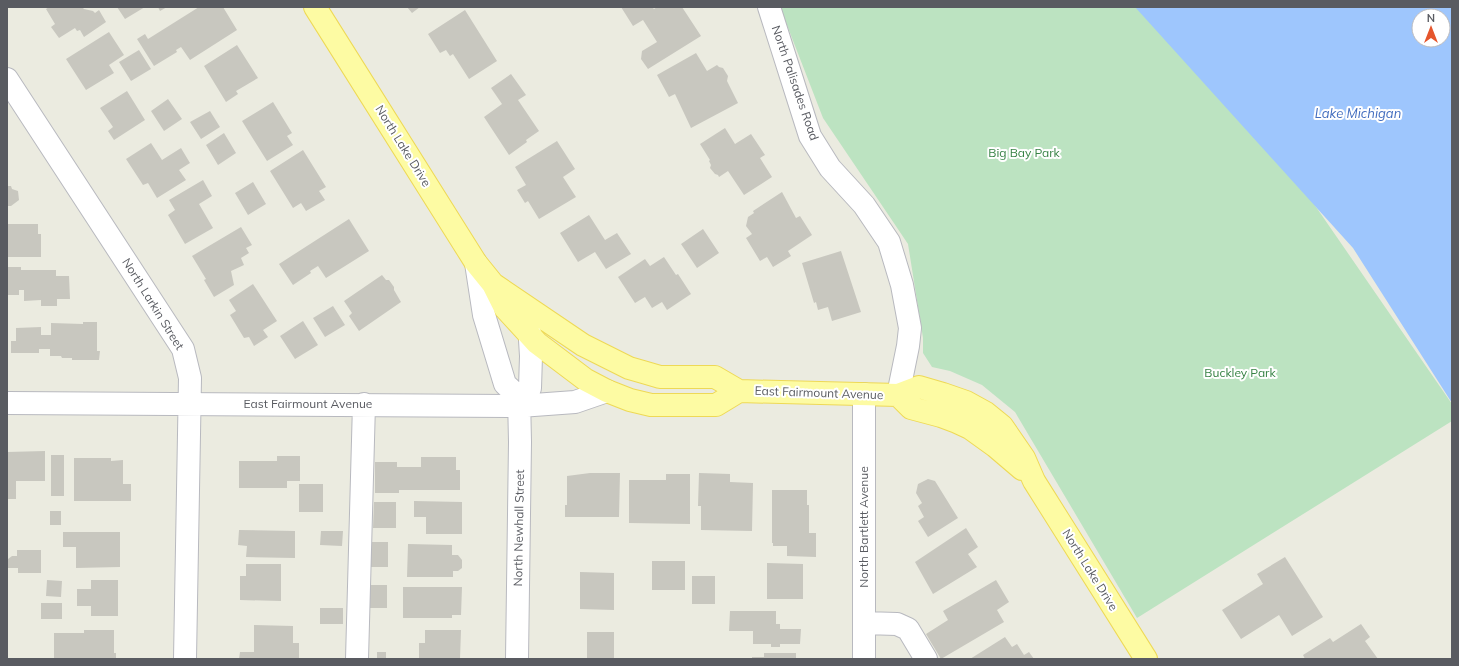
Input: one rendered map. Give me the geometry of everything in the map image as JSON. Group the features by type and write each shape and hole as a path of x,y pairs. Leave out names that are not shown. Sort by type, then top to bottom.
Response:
{"main road":[{"name":"North Lake Drive","path":"315,7 476,263 493,284 505,308 547,351 586,380 607,391 630,400 651,405"},
{"name":"North Lake Drive","path":"493,284 583,345 629,368 660,377"},
{"name":"East Fairmount Avenue","path":"660,377 715,378 739,391 898,395"},
{"path":"607,391 660,377"},
{"name":"North Lake Drive","path":"898,395 919,388 943,394 966,402 986,413 1002,426 1024,458 1034,481 1146,659"},
{"name":"East Fairmount Avenue","path":"651,405 716,405 739,391"}],"street":[{"name":"North Palisades Road","path":"769,7 810,136 830,168 864,205 889,242 902,285 910,328 908,346 898,395"},
{"name":"North Larkin Street","path":"7,79 183,350 190,378 185,659"},
{"path":"476,263 484,315 504,384 520,401 530,388 531,336 527,308"},
{"name":"East Fairmount Avenue","path":"7,403 364,404 520,401 575,402 607,391"},
{"name":"North Bartlett Avenue","path":"864,394 864,659"},
{"name":"North Newhall Street","path":"517,659 520,401"},
{"path":"357,659 364,404"},
{"path":"864,623 897,624 908,629 926,659"}],"green space":[{"path":"780,7 1143,7 1285,162 1452,404 1452,421 1137,618 1015,412 982,385 950,371 932,367 923,353 923,338 908,244 823,118"}],"water":[{"name":"Lake Michigan","path":"1135,7 1452,7 1452,403 1353,248"}],"building":[{"path":"49,7 82,7 95,13 99,10 106,22 84,37 80,30 77,31 75,28 59,38 51,27 55,24 46,9"},
{"path":"117,7 145,7 125,19"},
{"path":"158,7 167,7 160,11"},
{"path":"199,7 223,7 237,30 190,60 181,47 176,50 177,52 154,66 137,39 145,34 148,39"},
{"path":"407,7 420,7 412,13"},
{"path":"621,7 652,7 654,9 657,7 682,7 701,36 648,69 641,59 642,51 657,42 643,20 633,26"},
{"path":"465,10 497,61 469,79 453,54 450,56 446,50 440,53 428,34"},
{"path":"109,32 124,55 109,65 114,73 86,90 66,59"},
{"path":"237,45 258,78 236,91 238,94 226,102 204,66"},
{"path":"139,50 151,69 131,81 119,62"},
{"path":"696,53 707,71 717,65 723,68 728,76 727,81 738,103 691,128 675,94 669,97 657,75"},
{"path":"511,74 526,95 518,100 539,131 509,155 484,117 502,104 491,88"},
{"path":"127,91 145,120 114,140 108,131 113,127 100,108"},
{"path":"168,99 182,119 164,131 151,111"},
{"path":"273,102 292,133 287,136 293,145 267,161 242,121"},
{"path":"210,111 220,127 201,139 190,122"},
{"path":"725,128 735,144 751,134 765,155 760,158 772,177 744,195 728,171 719,177 715,174 710,168 710,160 700,144"},
{"path":"224,133 236,153 218,165 206,145"},
{"path":"557,141 575,169 563,177 576,197 539,219 528,201 525,203 517,190 526,185 515,167"},
{"path":"151,143 162,160 181,148 190,163 179,170 186,180 157,198 148,183 143,185 126,159"},
{"path":"303,150 326,187 319,191 325,200 306,211 301,203 293,208 270,171"},
{"path":"203,180 212,196 199,204 213,228 185,244 168,215 175,210 169,200"},
{"path":"253,182 266,204 248,215 235,193"},
{"path":"7,186 11,186 12,189 18,191 19,200 11,206 7,206"},
{"path":"782,192 796,218 800,216 812,235 788,251 791,256 773,267 767,257 760,261 746,238 752,234 746,226 748,217 754,213 753,211"},
{"path":"589,215 605,240 617,233 631,254 606,269 595,252 578,262 560,233"},
{"path":"349,219 369,251 326,278 318,266 310,271 311,273 293,285 279,264"},
{"path":"7,224 38,224 38,234 41,234 41,257 8,257"},
{"path":"241,227 252,245 246,248 249,253 241,258 244,265 231,271 234,285 214,297 204,280 206,279 192,256"},
{"path":"703,229 719,253 697,268 681,244"},
{"path":"841,251 861,312 832,321 828,307 818,310 816,302 814,303 802,263"},
{"path":"664,257 676,275 678,274 691,294 667,310 662,302 652,308 645,297 635,303 618,277 645,259 650,266"},
{"path":"7,267 21,267 21,270 56,270 56,276 69,276 70,299 57,299 57,306 41,306 41,300 24,301 24,290 19,290 19,295 7,295"},
{"path":"382,275 386,280 389,280 394,287 394,290 401,302 359,331 349,316 352,313 344,301"},
{"path":"253,284 277,321 263,330 268,337 254,346 249,337 244,338 230,315 236,311 229,300"},
{"path":"333,306 345,325 325,337 313,318"},
{"path":"303,321 318,345 295,359 280,336"},
{"path":"83,322 97,322 97,351 100,351 99,360 72,360 72,358 62,358 61,356 50,356 50,349 39,349 39,353 11,353 11,341 16,341 16,328 41,327 41,335 51,335 51,323 83,324"},
{"path":"45,451 45,481 16,481 16,499 7,499 7,452"},
{"path":"51,455 64,455 64,496 51,496"},
{"path":"277,456 300,456 300,481 287,481 287,488 239,488 239,461 277,461"},
{"path":"421,457 456,457 456,470 460,470 460,490 399,490 399,493 375,493 375,462 397,462 397,467 421,467"},
{"path":"74,458 111,458 111,461 123,460 123,484 131,484 131,501 74,501"},
{"path":"590,473 620,473 619,517 565,517 565,505 567,505 567,476"},
{"path":"699,473 730,474 730,482 753,483 752,531 701,530 701,506 698,506"},
{"path":"666,474 690,474 690,524 629,523 629,480 666,480"},
{"path":"928,479 935,481 958,518 928,537 918,521 924,517 918,506 922,503 916,493 918,484"},
{"path":"299,484 323,484 323,512 299,512"},
{"path":"772,490 807,490 807,505 809,505 809,533 816,533 816,557 787,556 787,546 773,546"},
{"path":"414,501 462,502 462,534 426,534 426,517 414,517"},
{"path":"374,502 396,502 396,528 373,528"},
{"path":"50,511 61,511 61,525 50,525"},
{"path":"966,528 978,547 968,554 977,567 933,594 915,562"},
{"path":"239,530 295,531 295,558 246,557 247,546 238,545"},
{"path":"321,531 343,531 342,546 320,545"},
{"path":"63,532 120,532 120,567 76,568 76,547 63,547"},
{"path":"367,542 388,542 388,567 367,567"},
{"path":"408,544 452,545 452,555 458,555 462,560 462,568 458,571 453,571 453,577 407,577"},
{"path":"17,550 41,550 41,573 18,573 18,568 8,568 8,559 12,556 17,556"},
{"path":"1285,557 1323,617 1292,636 1279,615 1241,639 1222,610 1263,584 1257,574"},
{"path":"652,561 685,561 685,590 652,590"},
{"path":"767,563 803,564 803,599 767,599"},
{"path":"246,564 281,564 281,601 240,600 240,576 246,576"},
{"path":"580,572 614,573 614,610 580,609"},
{"path":"692,576 715,576 715,604 692,604"},
{"path":"47,580 62,581 61,597 46,596"},
{"path":"91,580 118,580 118,616 91,616 91,606 77,606 77,589 91,589"},
{"path":"996,580 1009,602 997,610 1004,622 941,659 926,634 948,620 943,611"},
{"path":"365,585 387,585 387,608 364,608"},
{"path":"403,587 462,587 461,615 452,615 452,618 403,618"},
{"path":"41,603 62,603 62,619 41,619"},
{"path":"320,608 343,608 343,624 320,624"},
{"path":"730,611 776,611 776,624 780,624 780,629 801,629 800,644 780,644 780,647 771,647 771,644 753,644 753,631 729,631"},
{"path":"1361,624 1370,637 1365,641 1378,659 1305,659 1303,655 1330,638 1333,642"},
{"path":"254,625 293,626 293,643 299,643 299,659 239,659 240,652 254,652"},
{"path":"84,630 114,630 114,653 116,653 116,659 54,659 54,633 84,633"},
{"path":"425,630 461,630 460,659 419,659 419,643 425,643"},
{"path":"587,632 614,632 614,659 587,659"},
{"path":"1005,637 1012,647 1017,644 1024,655 1029,652 1034,659 970,659"},
{"path":"377,652 386,652 386,659 377,659"},
{"path":"764,653 796,653 796,659 752,659 752,657 764,657"}],"park label":[{"name":"Big Bay Park","path":"1024,153"},
{"name":"Buckley Park","path":"1240,373"}]}
